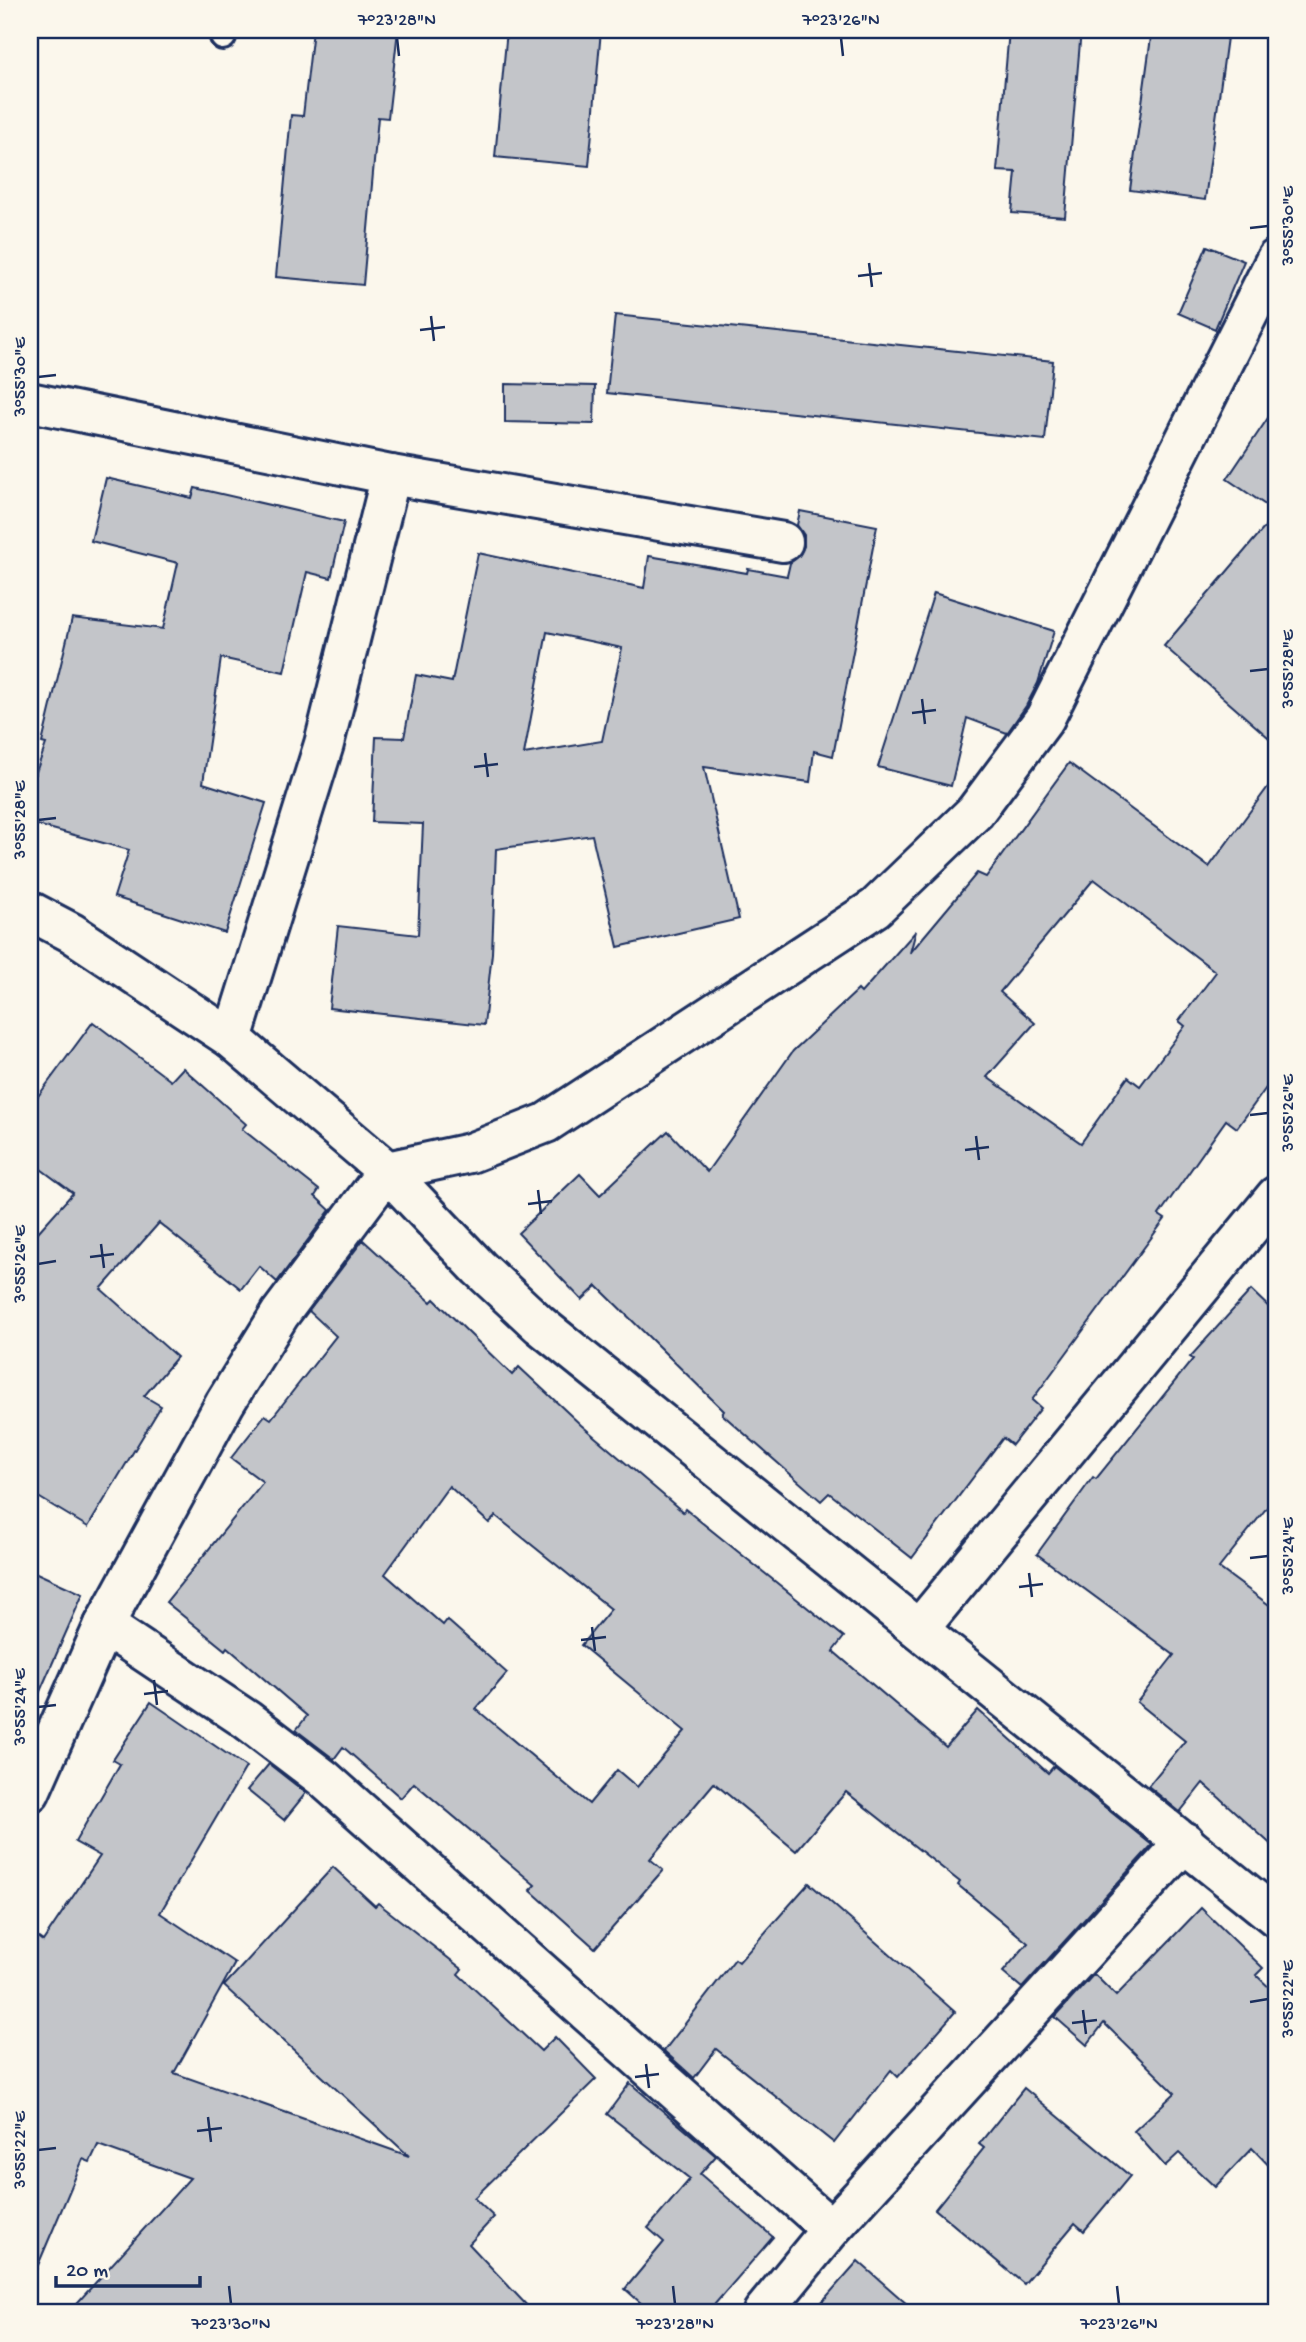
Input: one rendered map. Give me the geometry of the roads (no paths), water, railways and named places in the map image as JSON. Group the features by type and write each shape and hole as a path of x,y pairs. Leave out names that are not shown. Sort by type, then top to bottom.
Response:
{"street":[{"path":"30,1792 104,1625 225,1403 280,1314 387,1171 470,1153 546,1123 875,908 975,813 1045,718 1276,259"},
{"path":"30,402 391,475 783,542"},
{"path":"232,1039 324,744 391,475"},
{"path":"30,911 72,933 232,1039 387,1171 479,1268 540,1325 1276,1917"},
{"path":"919,1629 1276,1196"},
{"path":"104,1625 247,1720 323,1778 831,2229"},
{"path":"763,2312 831,2229 1185,1842"}]}
